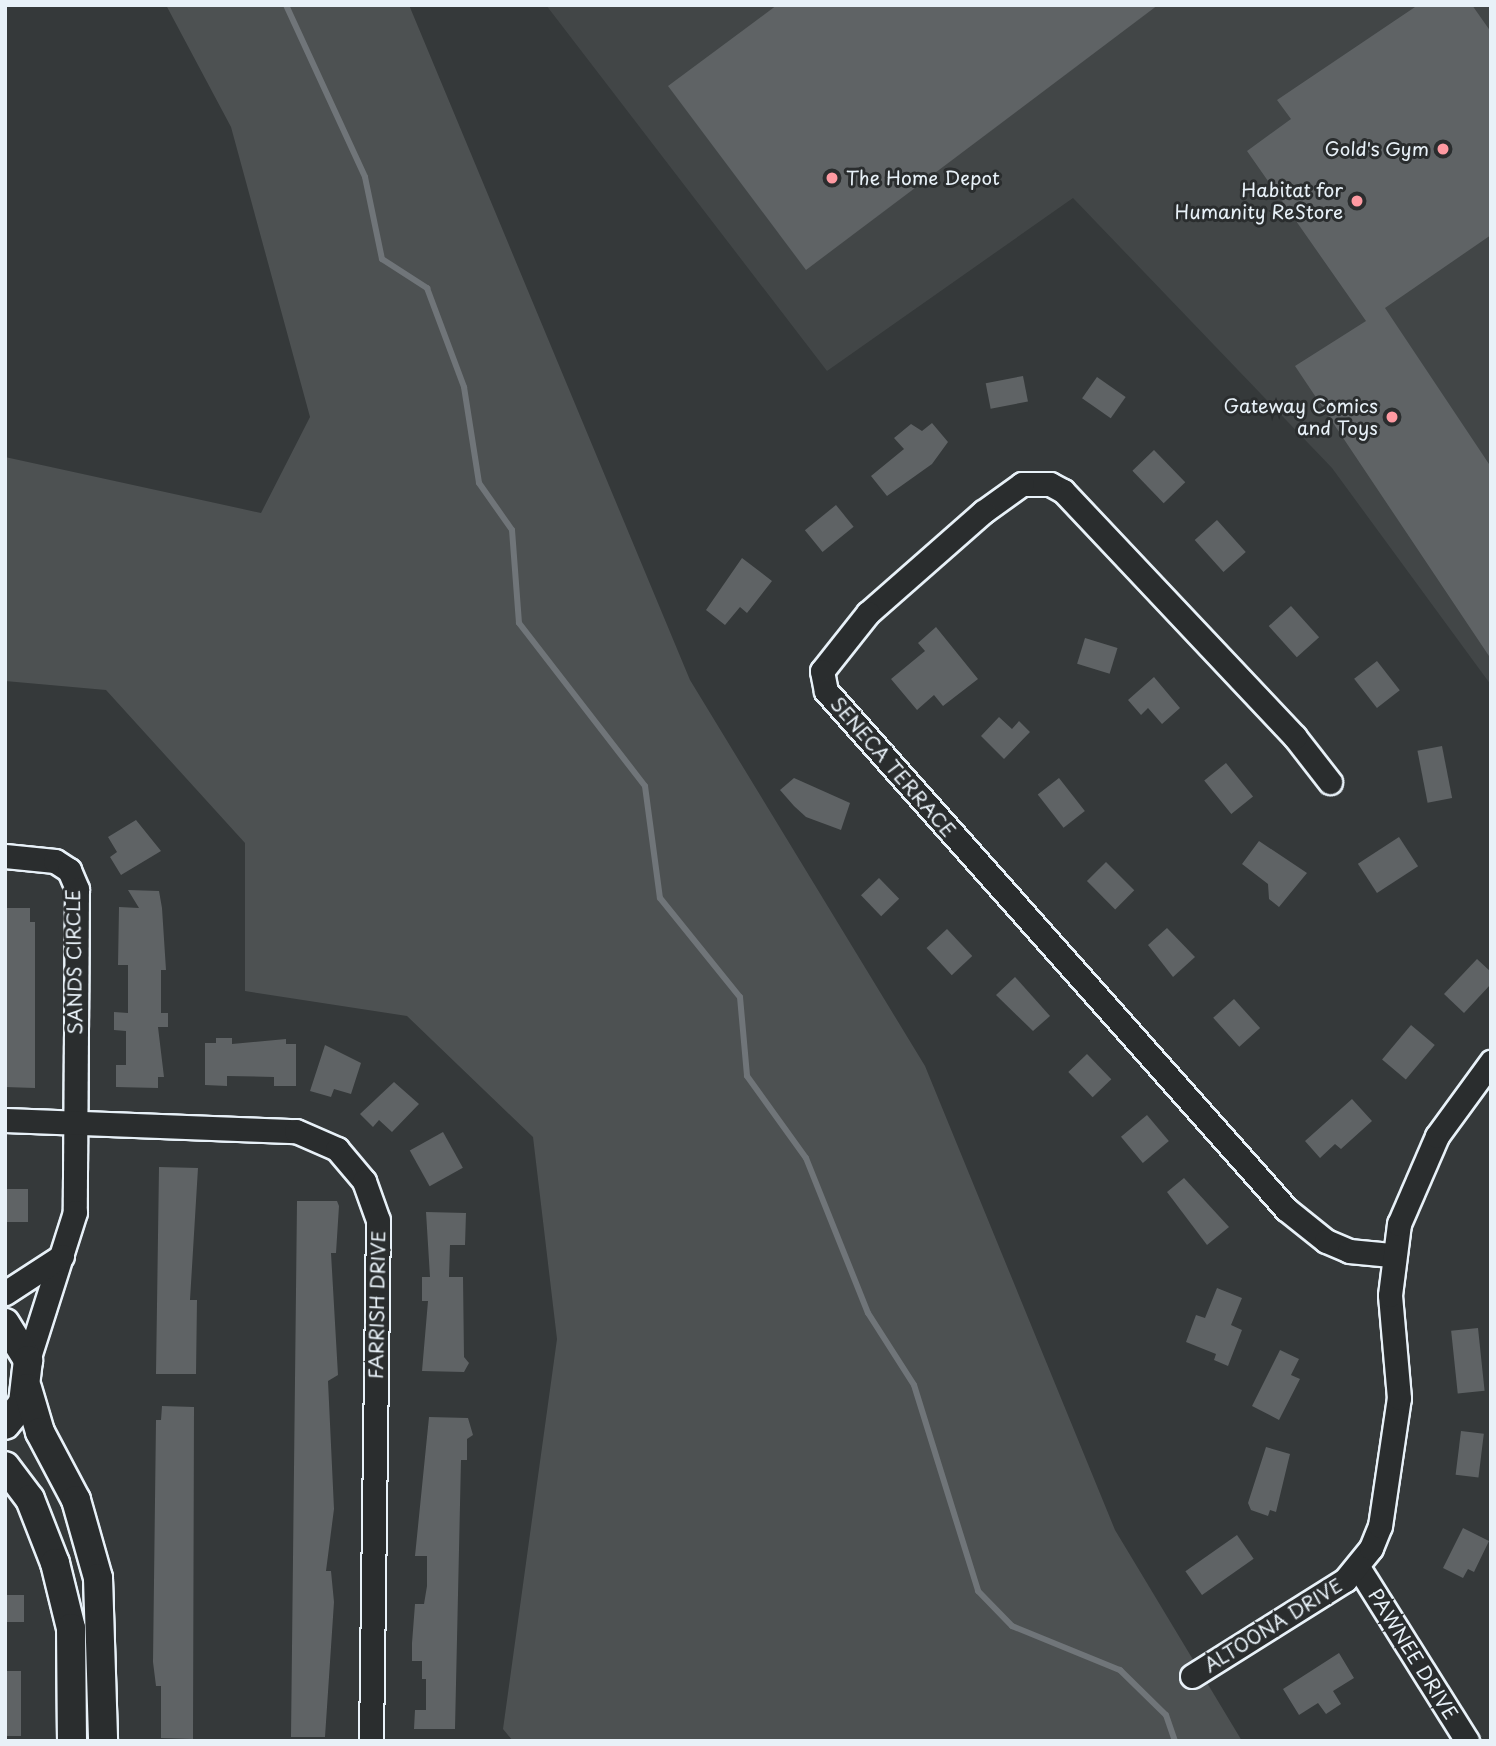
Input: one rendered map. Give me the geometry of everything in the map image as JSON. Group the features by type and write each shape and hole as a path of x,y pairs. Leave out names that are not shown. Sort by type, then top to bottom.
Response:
{"street":[{"name":"SENECA TERRACE","path":"1330,782 1295,737 1063,491 1050,484 1021,484 982,512 868,613 822,671 826,691 1286,1209 1326,1241 1349,1251 1391,1255"},
{"name":"SANDS CIRCLE","path":"5,856 55,861 69,870 77,889 75,1212 62,1256 41,1307 27,1374"},
{"name":"ALTOONA DRIVE","path":"1192,1676 1286,1621 1358,1567 1380,1526 1399,1398 1391,1255 1416,1178 1437,1136 1491,1062"},
{"path":"5,1120 74,1122"},
{"name":"FARRISH DRIVE","path":"74,1122 296,1131 337,1149 364,1181 378,1220 371,1741"},
{"path":"5,1293 62,1256"},
{"path":"5,1323 27,1374 40,1432 76,1500 98,1578 105,1661 103,1741"},
{"path":"5,1425 27,1374"},
{"path":"5,1466 30,1499 55,1563 71,1628 72,1741"},
{"name":"PAWNEE DRIVE","path":"1358,1567 1467,1741"}],"shaded area":[{"path":"166,5 409,5 690,680 925,1066 1115,1530 1242,1741 513,1741 503,1729 557,1339 533,1137 407,1016 245,991 245,843 106,690 5,681 5,457 261,513 310,417 231,127"},
{"path":"546,5 1491,5 1491,685 1332,468 1073,198 827,371"}],"building":[{"name":"The Home Depot","path":"777,5 1158,5 806,270 668,86"},
{"path":"1418,5 1472,5 1491,32 1491,235 1385,308 1491,467 1491,659 1295,366 1366,321 1247,151 1291,119 1277,100"},
{"path":"1023,376 1028,402 991,409 986,383"},
{"path":"1097,377 1126,397 1111,418 1082,398"},
{"path":"932,423 948,442 932,464 887,496 871,476 904,449 894,438 911,424 922,431"},
{"path":"1154,450 1185,482 1164,503 1132,471"},
{"path":"836,505 854,527 823,552 805,530"},
{"path":"1217,520 1246,552 1223,572 1195,540"},
{"path":"742,558 772,581 747,613 740,607 725,625 706,610"},
{"path":"1291,606 1319,637 1297,657 1269,626"},
{"path":"936,627 978,679 943,706 934,695 917,710 891,679 925,651 918,643"},
{"path":"1085,638 1118,648 1110,674 1077,664"},
{"path":"1377,661 1400,690 1377,708 1354,679"},
{"path":"1154,677 1180,708 1162,724 1148,708 1141,715 1128,700"},
{"path":"999,717 1012,729 1019,721 1030,732 1004,759 981,736"},
{"path":"1442,746 1452,798 1428,803 1417,751"},
{"path":"1226,763 1253,796 1231,814 1204,781"},
{"path":"794,778 850,803 841,830 806,817 794,806 780,790"},
{"path":"1059,778 1085,811 1064,828 1038,795"},
{"path":"136,820 161,851 121,875 110,857 117,852 108,837"},
{"path":"1399,837 1418,866 1377,893 1358,864"},
{"path":"1259,841 1307,873 1279,907 1269,899 1268,884 1242,864"},
{"path":"1106,862 1134,890 1115,909 1087,881"},
{"path":"879,878 899,899 881,916 861,895"},
{"path":"128,890 159,891 162,908 166,970 161,970 161,1013 168,1013 168,1027 158,1027 164,1077 158,1077 158,1088 116,1087 116,1065 126,1065 126,1031 114,1030 114,1012 128,1013 128,965 118,965 119,907 139,908"},
{"path":"5,908 30,908 30,922 35,922 35,1088 5,1087"},
{"path":"1167,928 1195,957 1173,977 1148,945"},
{"path":"947,929 972,956 952,975 927,948"},
{"path":"1477,959 1491,972 1491,984 1464,1013 1444,994"},
{"path":"1015,977 1050,1016 1033,1031 996,995"},
{"path":"1234,999 1260,1028 1239,1047 1213,1018"},
{"path":"1411,1025 1435,1045 1406,1079 1382,1059"},
{"path":"216,1038 232,1038 232,1044 286,1039 286,1044 296,1044 296,1086 274,1086 274,1077 227,1076 227,1086 205,1085 205,1043 216,1043"},
{"path":"325,1045 361,1063 351,1094 334,1089 331,1097 310,1091"},
{"path":"1087,1054 1111,1079 1093,1097 1068,1072"},
{"path":"394,1082 419,1104 392,1132 379,1120 373,1127 360,1114"},
{"path":"1352,1099 1372,1121 1341,1149 1335,1144 1320,1158 1305,1141"},
{"path":"1147,1115 1169,1141 1143,1163 1121,1137"},
{"path":"443,1132 463,1168 430,1186 410,1150"},
{"path":"159,1167 198,1168 190,1300 197,1300 196,1374 156,1374"},
{"path":"1184,1178 1229,1227 1207,1245 1167,1192"},
{"path":"5,1189 28,1189 28,1222 5,1222"},
{"path":"297,1201 337,1201 339,1206 336,1253 331,1253 338,1375 328,1381 334,1509 326,1571 331,1571 334,1602 325,1737 291,1737"},
{"path":"426,1212 466,1213 465,1245 450,1245 449,1277 463,1277 464,1357 469,1363 464,1372 422,1371 428,1301 422,1301 422,1277 430,1277"},
{"path":"1217,1288 1242,1298 1231,1325 1242,1330 1228,1366 1214,1360 1216,1354 1186,1342 1196,1315 1205,1318"},
{"path":"1478,1328 1485,1391 1458,1393 1451,1331"},
{"path":"1280,1350 1299,1359 1291,1375 1300,1379 1279,1420 1252,1406"},
{"path":"162,1406 194,1407 193,1739 161,1738 161,1686 156,1686 153,1662 156,1420 161,1420"},
{"path":"429,1417 468,1418 473,1435 467,1439 467,1460 461,1460 455,1729 414,1729 415,1710 426,1710 426,1679 422,1679 422,1661 412,1661 412,1643 415,1604 424,1604 427,1586 427,1556 415,1556"},
{"path":"1461,1431 1484,1434 1478,1477 1456,1475"},
{"path":"1266,1447 1290,1454 1276,1512 1270,1510 1268,1516 1251,1510 1248,1503"},
{"path":"1463,1528 1489,1541 1474,1572 1468,1569 1463,1578 1443,1568"},
{"path":"1237,1535 1254,1559 1202,1595 1185,1571"},
{"path":"5,1595 24,1595 24,1622 5,1622"},
{"path":"1339,1653 1354,1678 1333,1691 1341,1704 1326,1714 1318,1703 1299,1715 1283,1689"},
{"path":"5,1671 21,1671 21,1736 5,1736"}],"waterway":[{"path":"286,5 365,177 382,259 427,288 464,387 479,483 512,530 519,623 645,786 660,898 740,997 747,1076 806,1158 868,1313 914,1385 978,1591 1012,1626 1120,1670 1166,1715 1175,1741"}],"place":[{"name":"Gold's Gym","path":"1443,149"},
{"name":"The Home Depot","path":"832,178"},
{"name":"Habitat for Humanity ReStore","path":"1357,201"},
{"name":"Gateway Comics and Toys","path":"1392,417"}]}
